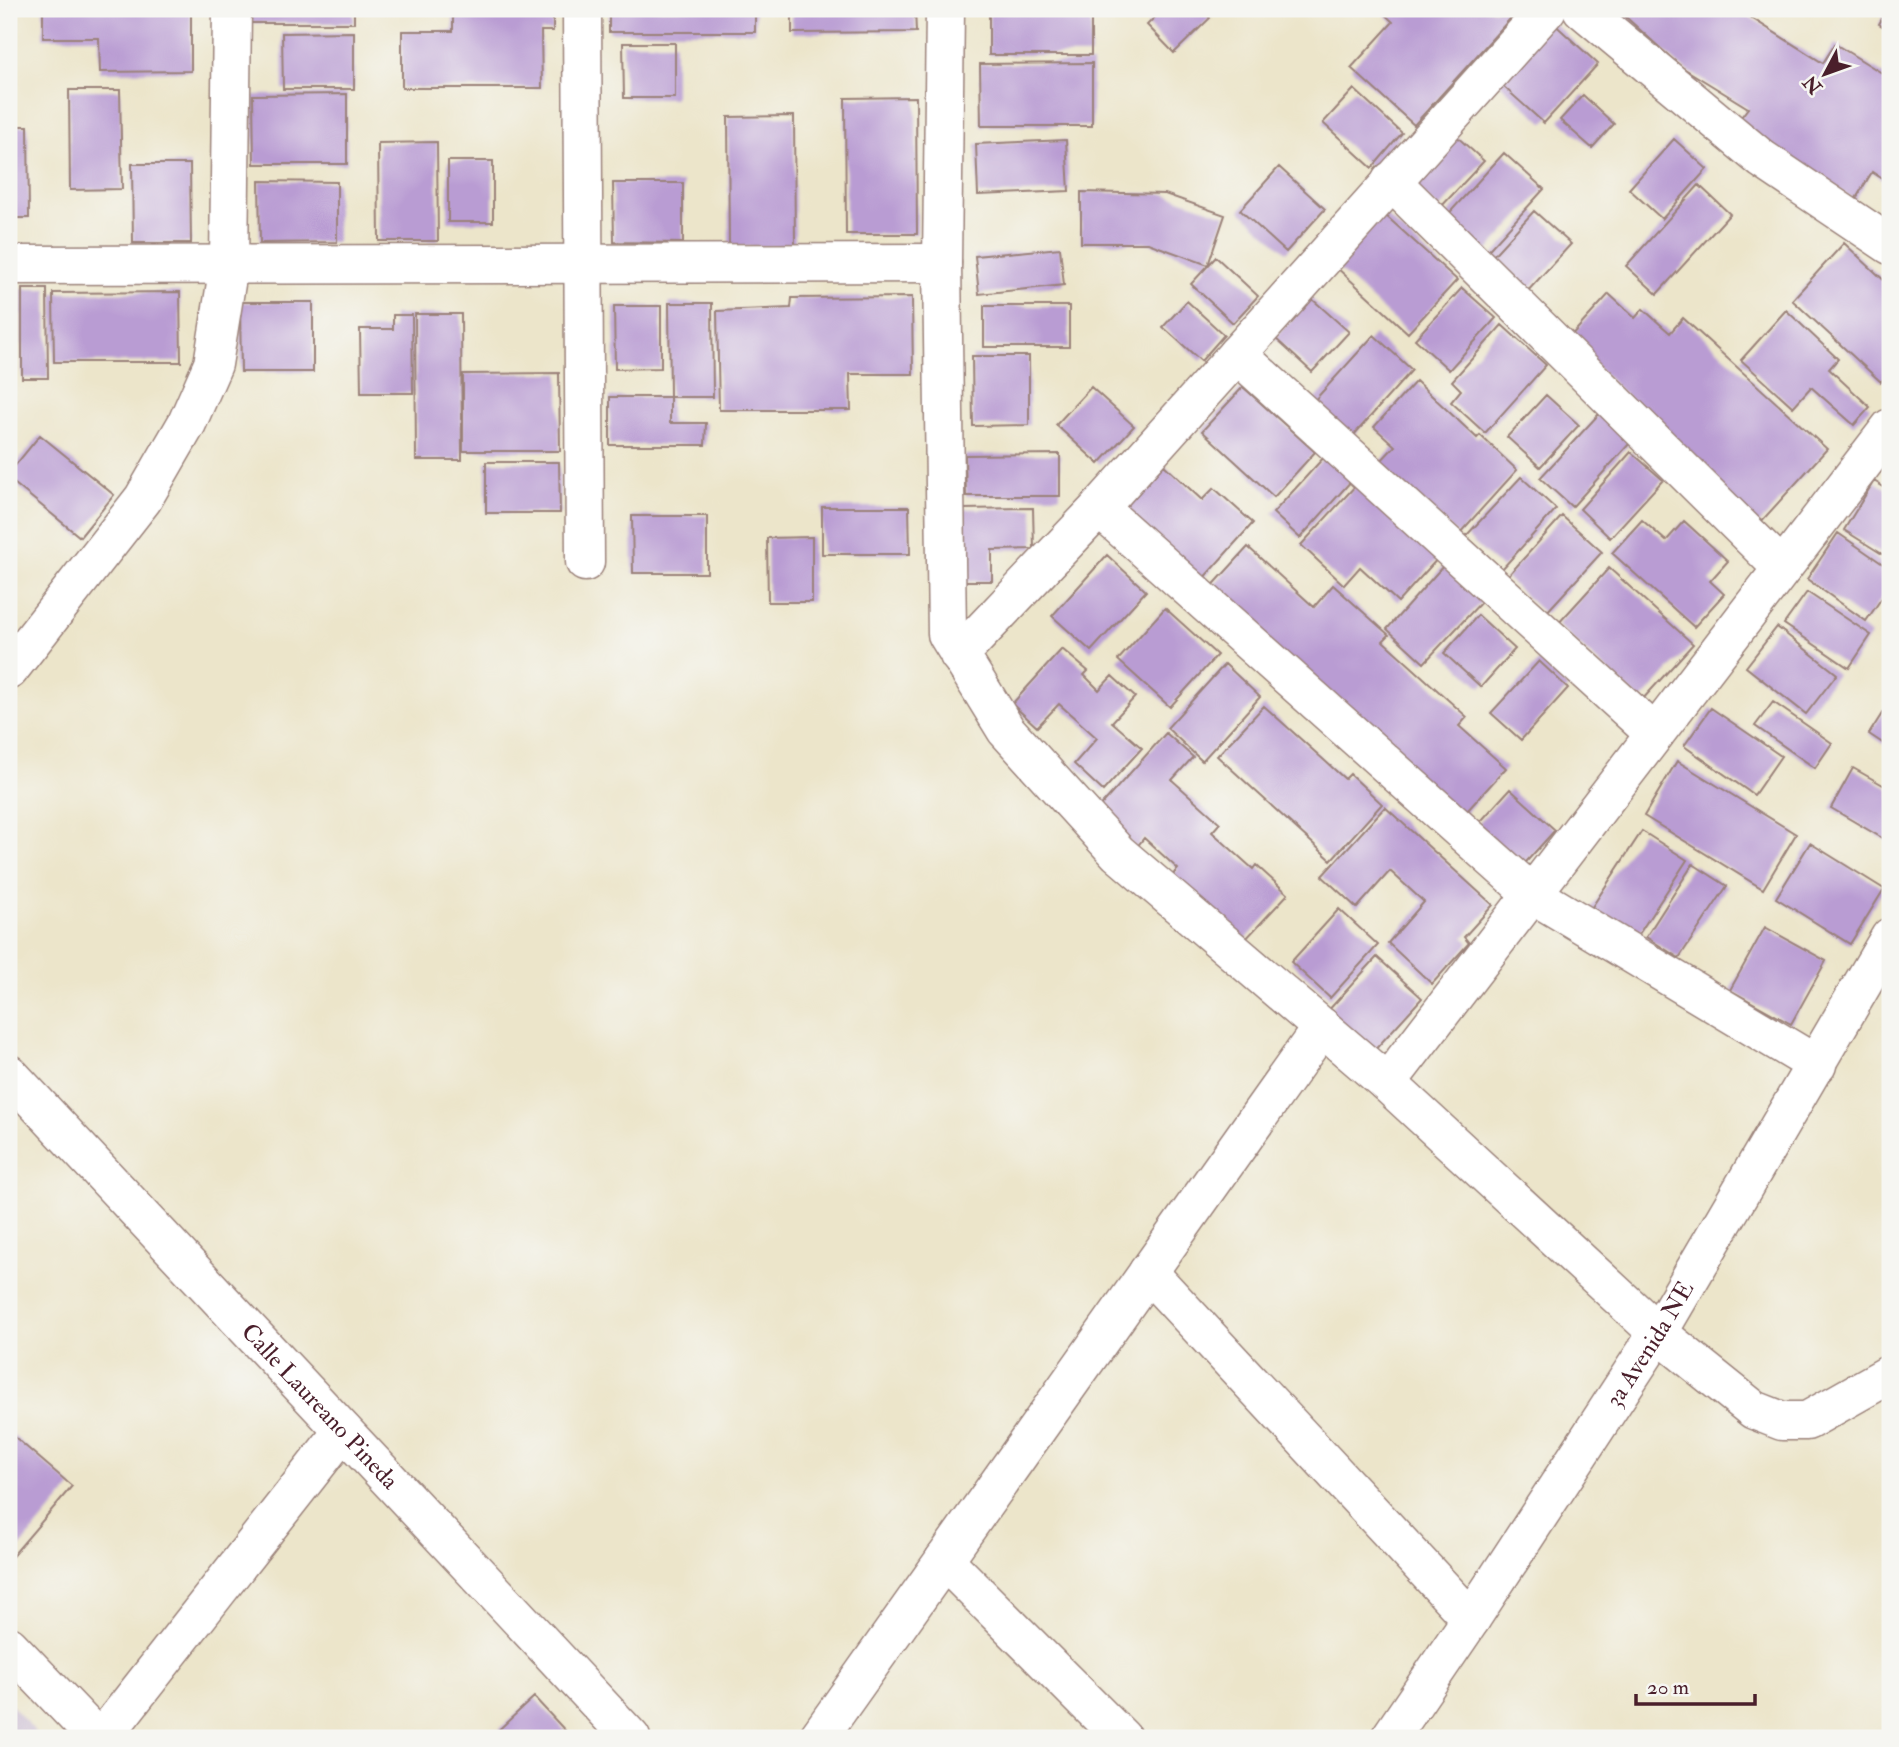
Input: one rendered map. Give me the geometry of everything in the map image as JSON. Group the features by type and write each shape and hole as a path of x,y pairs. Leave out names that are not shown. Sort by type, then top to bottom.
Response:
{"street":[{"path":"9,670 143,499 187,423 213,364 229,265 232,9"},
{"path":"582,9 585,562"},
{"path":"945,9 942,263 947,635 1006,730 1118,853 1387,1083 1658,1333 1754,1409 1782,1421 1807,1421 1890,1374"},
{"path":"959,655 1099,508 1547,9"},
{"path":"1582,9 1762,159 1890,245"},
{"path":"1391,181 1782,568"},
{"path":"9,265 942,263"},
{"path":"1237,354 1655,734"},
{"path":"1387,1083 1890,428"},
{"path":"1099,508 1532,894 1817,1065"},
{"name":"3a Avenida NE","path":"1390,1738 1658,1333 1890,937"},
{"path":"818,1738 1322,1027"},
{"name":"Calle Laureano Pineda","path":"9,1074 631,1738"},
{"path":"1149,1272 1471,1619"},
{"path":"9,1646 100,1738 343,1431"},
{"path":"944,1560 1122,1738"}],"shaded area":[{"path":"9,1702 41,1738 9,1738"}],"building":[{"path":"43,9 191,9 191,71 100,72 99,38 43,38"},
{"path":"251,9 354,9 354,23 251,23"},
{"path":"453,9 553,9 553,31 541,31 542,88 402,88 402,31 453,31"},
{"path":"609,9 755,9 755,32 609,32"},
{"path":"792,9 915,9 916,32 792,33"},
{"path":"1163,9 1202,9 1210,18 1174,53 1147,25"},
{"path":"1379,9 1519,9 1414,125 1351,68 1393,22"},
{"path":"1617,9 1737,9 1823,63 1835,44 1890,78 1890,184 1872,172 1855,200 1735,125 1748,108 1680,66"},
{"path":"1890,9 1890,31 1879,24"},
{"path":"989,10 1091,10 1091,55 989,55"},
{"path":"1550,20 1598,64 1544,123 1495,79"},
{"path":"354,32 354,89 283,89 282,33"},
{"path":"623,43 675,43 675,98 624,98"},
{"path":"1092,63 1092,126 981,126 980,64"},
{"path":"1354,89 1402,133 1372,168 1323,123"},
{"path":"69,90 120,90 122,189 70,190"},
{"path":"347,94 347,164 254,164 253,95"},
{"path":"1583,95 1614,124 1592,148 1560,120"},
{"path":"916,97 917,234 846,234 845,98"},
{"path":"794,116 795,247 729,247 728,117"},
{"path":"9,126 28,126 29,218 9,218"},
{"path":"1455,135 1484,161 1439,209 1411,183"},
{"path":"1674,139 1707,169 1662,219 1629,189"},
{"path":"1066,140 1069,191 978,195 976,144"},
{"path":"437,142 438,241 379,241 378,143"},
{"path":"1504,153 1544,189 1482,257 1442,221"},
{"path":"448,161 493,161 493,222 448,222"},
{"path":"132,164 190,164 191,243 133,243"},
{"path":"1279,167 1325,209 1286,252 1240,210"},
{"path":"259,181 337,182 337,242 260,243"},
{"path":"613,183 683,183 683,243 614,242"},
{"path":"1699,185 1730,214 1657,294 1626,266"},
{"path":"1081,192 1165,194 1225,215 1208,265 1148,243 1081,243"},
{"path":"1534,211 1571,244 1525,294 1489,260"},
{"path":"1384,214 1457,280 1408,333 1336,267"},
{"path":"1844,243 1890,286 1890,371 1881,382 1792,300"},
{"path":"1060,248 1064,285 979,294 975,256"},
{"path":"1216,257 1258,296 1233,323 1191,284"},
{"path":"1462,288 1496,318 1449,370 1415,339"},
{"path":"22,289 47,289 48,378 22,378"},
{"path":"9,292 13,292 14,377 9,378"},
{"path":"180,292 181,362 54,362 53,293"},
{"path":"1609,294 1635,318 1643,309 1670,333 1683,318 1827,449 1758,525 1568,339"},
{"path":"912,297 913,374 850,374 851,410 719,410 717,311 791,308 792,298"},
{"path":"1311,298 1349,332 1312,372 1275,338"},
{"path":"1187,301 1224,335 1201,361 1163,327"},
{"path":"240,302 313,302 313,372 241,372"},
{"path":"669,303 712,303 713,397 670,397"},
{"path":"614,306 661,306 661,368 615,369"},
{"path":"984,306 1069,306 1069,347 984,347"},
{"path":"1786,310 1838,359 1829,369 1870,407 1854,425 1811,387 1793,407 1741,360"},
{"path":"415,314 461,314 462,460 416,460"},
{"path":"393,315 412,315 413,393 361,393 360,329 393,329"},
{"path":"1502,325 1546,365 1485,433 1451,402 1461,390 1452,381"},
{"path":"1374,335 1412,370 1352,437 1313,402"},
{"path":"972,356 1029,356 1029,425 973,426"},
{"path":"559,373 560,451 463,451 463,374"},
{"path":"1416,381 1477,438 1480,435 1517,470 1458,535 1378,464 1395,446 1374,427"},
{"path":"1091,387 1134,426 1099,464 1056,425"},
{"path":"1243,387 1315,452 1274,497 1202,431"},
{"path":"1546,395 1579,425 1540,467 1507,437"},
{"path":"610,397 670,397 670,423 706,423 705,445 610,445"},
{"path":"1599,414 1630,443 1572,507 1540,478"},
{"path":"40,435 114,495 80,537 9,479 9,473"},
{"path":"1631,452 1663,480 1610,538 1580,509"},
{"path":"1060,454 1060,496 966,496 965,455"},
{"path":"1326,455 1353,479 1300,538 1273,513"},
{"path":"486,462 559,462 560,513 486,513"},
{"path":"1164,465 1202,500 1214,488 1253,523 1201,581 1123,510"},
{"path":"1521,477 1556,509 1502,569 1466,536"},
{"path":"1874,481 1890,491 1890,559 1844,530"},
{"path":"1358,483 1440,556 1398,602 1360,567 1344,585 1301,545"},
{"path":"822,507 909,507 910,554 822,554"},
{"path":"1033,508 1034,549 992,550 992,581 963,581 962,509"},
{"path":"632,516 707,516 707,573 633,573"},
{"path":"1562,516 1602,552 1545,614 1506,578"},
{"path":"1642,520 1666,541 1684,521 1728,561 1710,581 1724,594 1694,627 1612,553"},
{"path":"1838,533 1890,569 1890,586 1866,621 1807,579"},
{"path":"812,537 812,602 768,602 767,538"},
{"path":"1248,547 1314,607 1333,585 1389,635 1383,641 1467,717 1459,726 1506,768 1458,821 1207,592"},
{"path":"1107,555 1146,591 1091,651 1052,616"},
{"path":"1444,565 1483,600 1424,663 1387,629"},
{"path":"1609,568 1693,644 1641,701 1557,625"},
{"path":"1807,592 1871,635 1849,668 1784,624"},
{"path":"1165,608 1217,655 1170,707 1118,660"},
{"path":"1478,615 1515,649 1481,687 1444,653"},
{"path":"1777,627 1837,674 1806,714 1746,667"},
{"path":"1062,649 1088,671 1084,675 1099,690 1112,676 1135,697 1112,722 1142,748 1103,791 1074,764 1097,738 1059,704 1037,727 1012,704"},
{"path":"1539,661 1568,688 1521,740 1491,713"},
{"path":"1225,664 1260,697 1202,761 1167,728"},
{"path":"1890,701 1890,748 1869,734"},
{"path":"1773,702 1832,743 1815,768 1755,726"},
{"path":"1264,706 1345,779 1350,774 1382,804 1331,860 1217,756"},
{"path":"1711,708 1781,756 1754,795 1684,746"},
{"path":"1166,733 1193,757 1172,780 1220,823 1212,832 1253,869 1256,865 1288,894 1245,940 1169,879 1178,869 1144,838 1136,848 1096,811"},
{"path":"1677,761 1796,834 1763,889 1644,816"},
{"path":"1853,768 1890,789 1889,842 1831,808"},
{"path":"1510,789 1555,830 1517,872 1472,831"},
{"path":"1385,807 1493,905 1464,937 1469,943 1432,984 1388,943 1424,902 1390,871 1357,908 1322,876"},
{"path":"1642,831 1687,860 1635,940 1590,910"},
{"path":"1810,843 1884,889 1850,944 1776,898"},
{"path":"1693,864 1727,886 1679,958 1646,937"},
{"path":"1339,909 1378,945 1330,998 1291,962"},
{"path":"1765,927 1826,961 1791,1024 1730,990"},
{"path":"1377,957 1422,998 1371,1054 1326,1013"},
{"path":"9,1432 72,1486 9,1560"},
{"path":"534,1697 572,1738 490,1738"}]}
